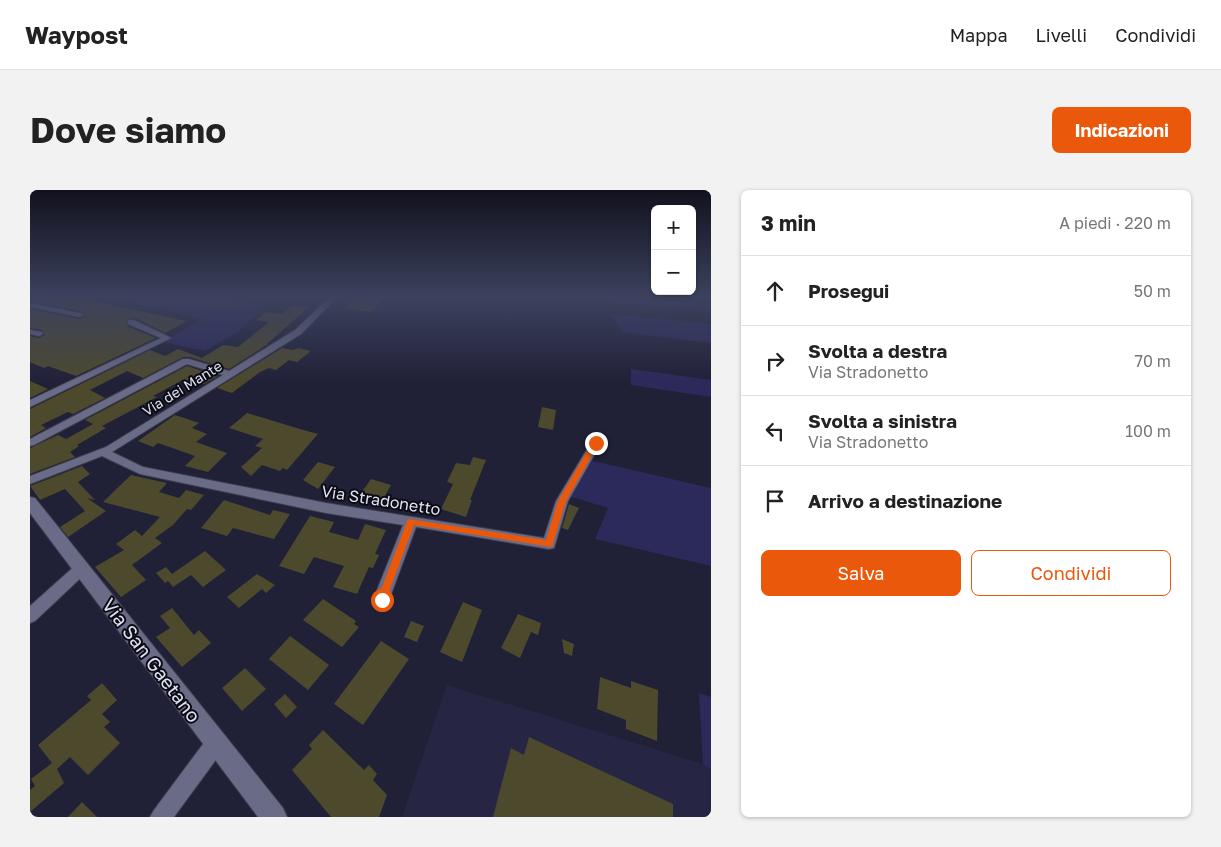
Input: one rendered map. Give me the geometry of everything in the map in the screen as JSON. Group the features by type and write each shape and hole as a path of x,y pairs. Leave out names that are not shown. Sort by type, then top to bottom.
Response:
{"street":[{"path":"30,404 167,338 138,325"},
{"name":"Via dei Mante","path":"30,480 103,452 298,332 305,325"},
{"path":"30,443 186,361 229,374"},
{"name":"Via Stradonetto","path":"103,452 140,470 326,508 549,544 562,501 596,443"},
{"name":"Via San Gaetano","path":"30,502 274,817"},
{"path":"382,600 411,522"},
{"path":"30,616 82,568"},
{"path":"161,817 216,743"}],"shaded area":[{"path":"191,325 245,325 238,332 205,351 163,342"},
{"path":"618,325 711,325 711,343 622,332"},
{"path":"631,369 711,380 711,397 631,385"},
{"path":"589,460 711,488 711,566 595,539 608,508 569,496"},
{"path":"447,685 703,764 711,769 711,817 402,817"},
{"path":"699,693 711,697 711,769 703,764"}],"building":[{"path":"30,325 127,325 156,338 76,376 48,366 44,368 30,362 30,336 39,338 45,335 42,330 30,328"},
{"path":"150,325 179,325 165,333"},
{"path":"265,325 288,325 268,344 229,369 190,357 183,357 143,378 127,371 90,390 105,398 73,414 68,412 41,425 46,428 30,437 30,409 150,350 165,356 178,349 202,358 223,345 238,347"},
{"path":"282,348 293,350 298,348 311,351 297,362 289,360 276,370 269,368 260,372 232,393 217,388"},
{"path":"187,366 218,376 204,384 196,382 193,384 182,380 153,396 157,397 102,426 106,428 77,445 79,446 70,452 75,457 30,474 30,448 58,435 66,439 93,424 85,420"},
{"path":"30,381 48,389 30,398"},
{"path":"542,407 556,410 553,430 538,427"},
{"path":"247,413 318,434 287,470 283,468 280,471 262,465 251,476 241,467 262,448 255,446 263,439 229,428"},
{"path":"175,415 199,423 192,428 207,434 196,442 227,453 208,472 185,466 195,456 158,443 153,447 138,441"},
{"path":"473,457 486,460 470,500 472,500 466,517 441,509 453,484 447,482 456,463 470,465"},
{"path":"318,462 335,467 318,489 303,480"},
{"path":"82,466 90,474 78,482 95,500 87,498 106,511 68,537 60,527 85,511 65,489 40,500 30,486"},
{"path":"131,475 167,483 159,492 179,498 186,490 204,495 191,510 187,509 173,525 155,538 162,543 132,565 146,580 121,597 95,567 124,550 116,544 135,530 142,536 160,517 103,502"},
{"path":"371,479 391,485 382,501 359,496"},
{"path":"224,500 270,515 273,510 290,514 274,539 233,528 227,536 201,528"},
{"path":"569,504 579,508 568,530 562,528"},
{"path":"310,516 334,522 329,532 358,540 365,524 386,530 375,554 379,555 373,568 369,567 357,594 333,587 344,566 314,557 304,574 279,566"},
{"path":"205,551 226,570 203,587 191,575 173,587 168,581 165,583 156,573 166,567 172,574"},
{"path":"257,574 275,585 266,593 262,589 239,608 227,597"},
{"path":"323,599 356,621 354,624 359,627 342,647 303,620"},
{"path":"463,602 482,610 462,662 440,652"},
{"path":"172,608 194,635 199,630 211,643 182,667 156,637 170,628 160,616"},
{"path":"518,614 541,623 538,635 531,632 520,658 501,648"},
{"path":"411,621 424,626 417,642 404,637"},
{"path":"290,636 329,665 308,690 269,659"},
{"path":"562,639 574,644 572,656 564,653"},
{"path":"381,641 409,659 363,725 334,704"},
{"path":"245,668 266,689 242,711 222,688"},
{"path":"600,677 631,688 631,681 658,690 657,741 626,729 626,720 597,709"},
{"path":"102,683 117,700 102,714 110,722 104,727 120,743 88,775 70,757 57,769 64,783 30,812 30,790 35,786 31,779 52,763 38,745 91,700 87,696"},
{"path":"285,694 297,707 286,718 274,704"},
{"path":"323,730 364,770 369,765 377,774 373,780 387,795 379,817 331,817 292,770 312,749 309,745"},
{"path":"529,737 673,804 673,817 493,817 511,748 524,755"},
{"path":"82,802 97,817 68,817"}],"route":[{"path":"382,600 411,522 549,544 562,501 596,443"}]}
